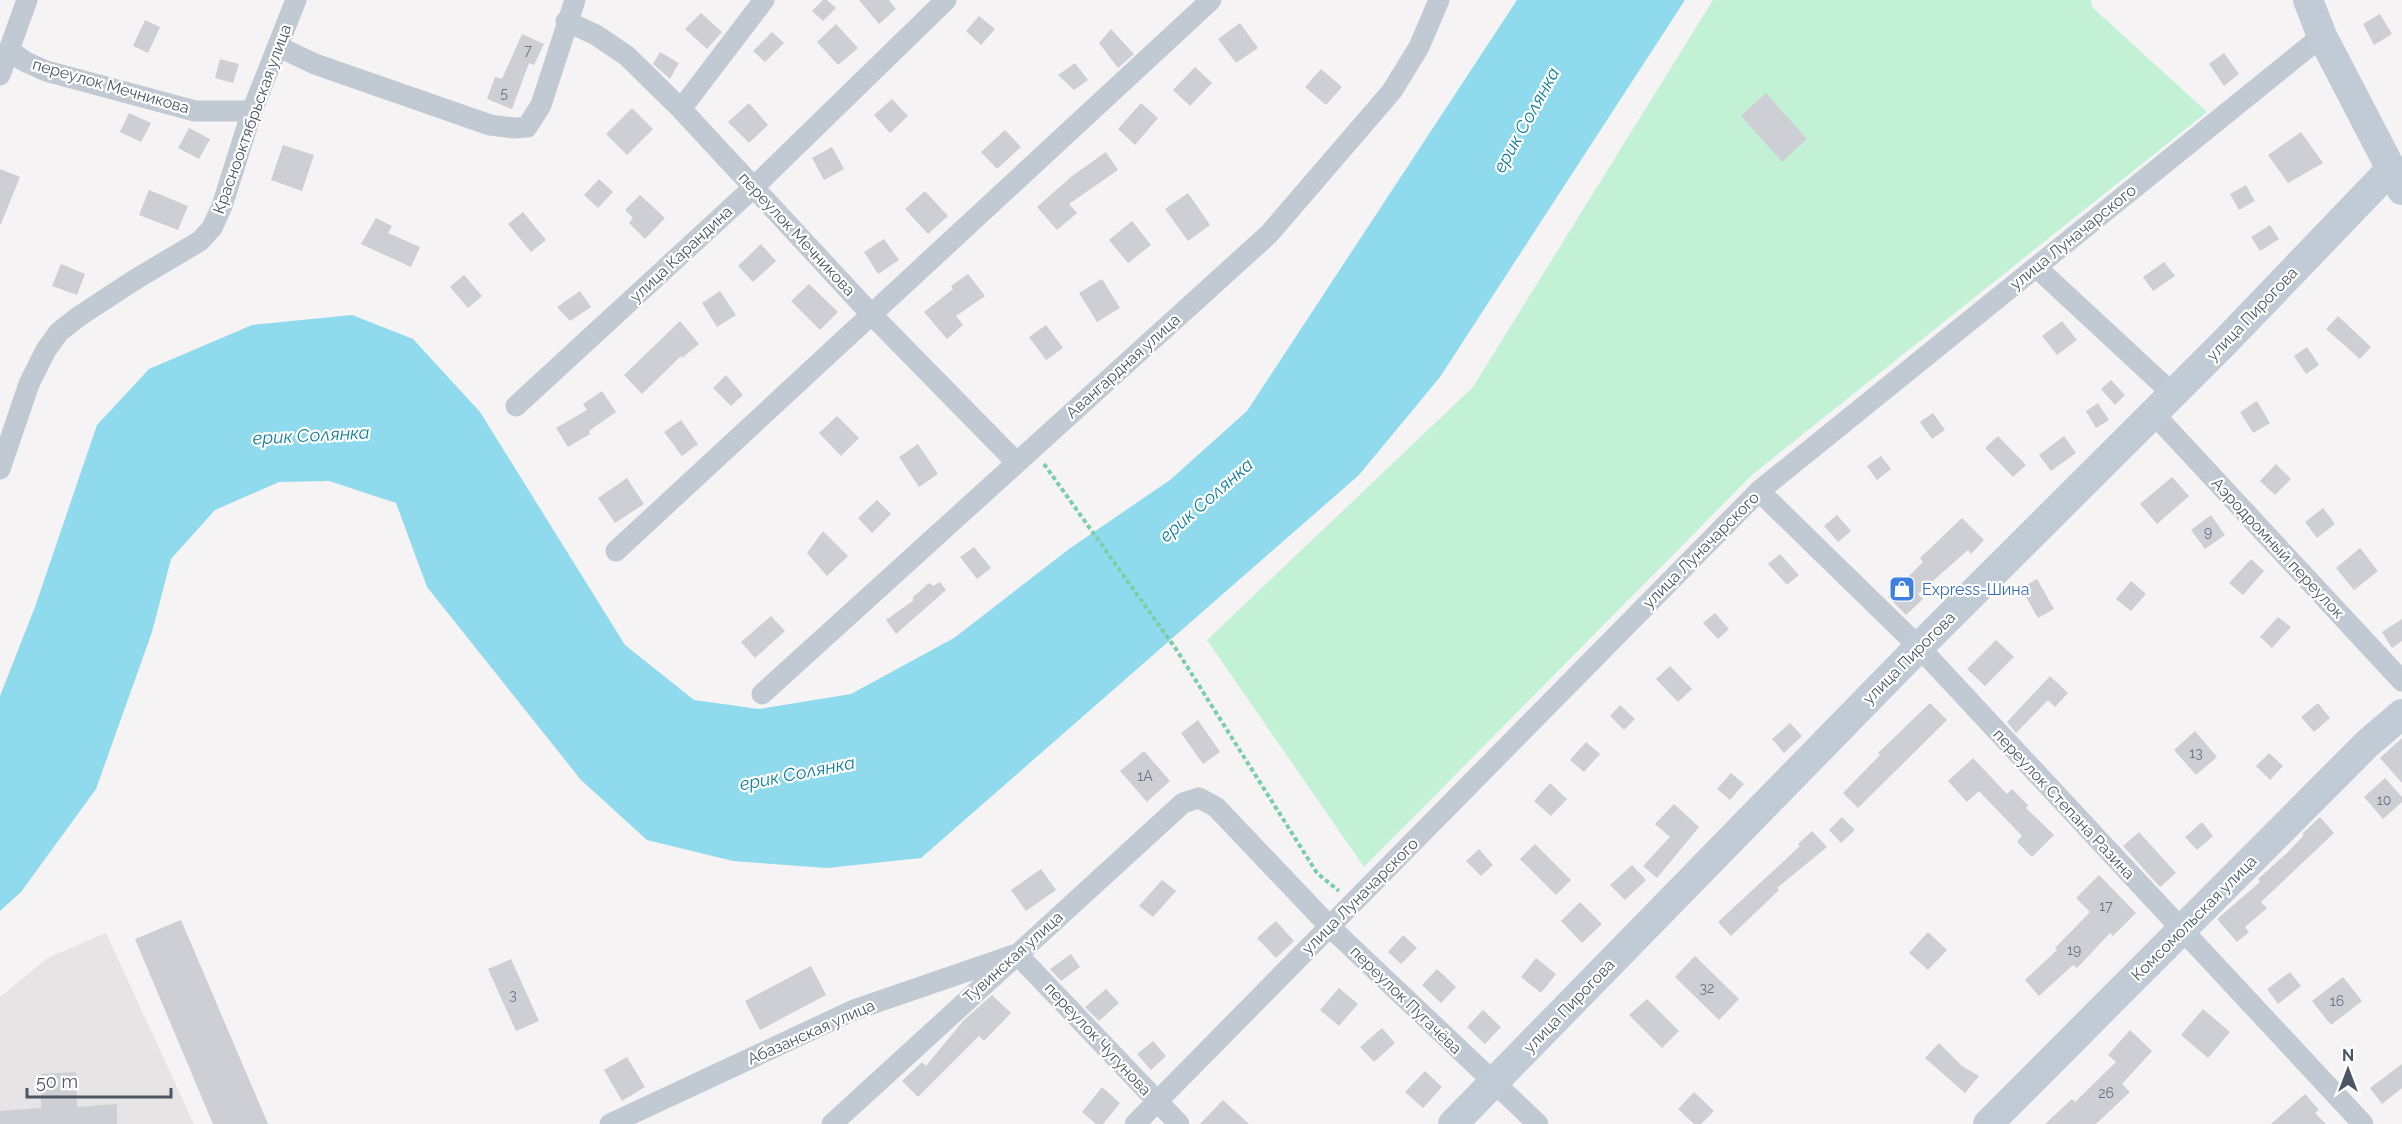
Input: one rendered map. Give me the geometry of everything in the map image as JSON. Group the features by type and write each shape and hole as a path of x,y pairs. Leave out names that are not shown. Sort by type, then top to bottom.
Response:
{"main road":[{"path":"2308,0 2322,36 2397,179"},
{"name":"улица Пирогова","path":"1453,1124 1918,647 2163,404 2397,179"},
{"name":"Комсомольская улица","path":"1988,1124 2368,743 2402,714"}],"street":[{"path":"0,75 27,0"},
{"name":"Краснооктябрьская улица","path":"0,469 29,384 46,350 59,332 107,298 200,241 212,228 222,206 252,111 296,0"},
{"path":"279,47 315,64 490,125 526,127 540,105 566,21 575,0"},
{"path":"681,109 764,0"},
{"name":"улица Карандина","path":"516,406 754,187 946,0"},
{"path":"616,551 1211,0"},
{"name":"Авангардная улица","path":"762,694 1269,234 1392,91 1419,46 1439,0"},
{"name":"переулок Мечникова","path":"566,21 596,35 627,56 681,109 871,314 1016,462"},
{"name":"улица Луначарского","path":"1135,1124 1759,491 2322,36"},
{"name":"переулок Мечникова","path":"9,50 46,72 195,111 252,111"},
{"name":"Аэродромный переулок","path":"2036,267 2163,404 2402,681"},
{"name":"переулок Степана Разина","path":"1759,491 1918,647 2363,1124"},
{"name":"переулок Пугачёва","path":"1199,798 1216,807 1330,927 1538,1124"},
{"name":"Тувинская улица","path":"832,1124 1184,803 1199,798"},
{"name":"переулок Чугунова","path":"1017,954 1179,1124"},
{"name":"Абазанская улица","path":"615,1123 854,1010 1017,954"}],"path":[{"path":"1032,448 1089,524 1176,649 1317,873 1354,903"}],"shaded area":[{"path":"106,933 194,1124 0,1124 0,997 49,957"}],"green space":[{"path":"1713,0 2090,0 2093,8 2207,112 1753,474 1364,867 1207,640 1473,387"}],"water":[{"name":"ерик Солянка","path":"1517,0 1685,0 1440,377 1359,475 921,858 827,868 733,861 647,840 581,780 427,587 396,503 329,481 279,482 215,510 171,559 152,632 96,789 21,892 0,911 0,696 35,607 97,425 149,369 252,325 352,315 413,339 480,412 625,645 694,700 759,709 851,694 954,638 1069,549 1170,480 1247,411"}],"building":[{"path":"823,0 827,0 836,8 823,21 812,11"},
{"path":"859,0 889,0 896,9 879,24"},
{"path":"701,13 722,32 707,49 685,29"},
{"path":"2380,14 2392,34 2374,45 2363,24"},
{"path":"979,16 995,29 981,45 966,31"},
{"path":"145,20 160,27 148,53 133,46"},
{"path":"1240,23 1258,48 1236,63 1218,39"},
{"path":"836,24 858,48 838,65 817,42"},
{"path":"1111,29 1134,54 1118,68 1099,43"},
{"path":"772,32 784,43 765,62 753,51"},
{"path":"522,34 544,44 534,65 529,63 512,109 487,99 495,77 502,79"},
{"path":"660,52 679,63 670,79 653,64"},
{"path":"2224,53 2239,74 2224,86 2209,64"},
{"path":"220,59 239,64 233,83 215,78"},
{"path":"1075,63 1088,80 1074,90 1058,75"},
{"path":"1195,67 1212,83 1190,106 1173,90"},
{"path":"1321,69 1342,87 1326,105 1305,87"},
{"path":"1766,93 1807,139 1782,162 1741,116"},
{"path":"892,99 908,116 890,133 874,115"},
{"path":"749,103 768,125 749,143 728,122"},
{"path":"1141,103 1158,118 1135,145 1118,129"},
{"path":"632,108 653,129 627,155 606,134"},
{"path":"129,113 151,123 141,142 120,132"},
{"path":"189,128 210,139 199,159 178,148"},
{"path":"1005,130 1021,147 997,169 981,152"},
{"path":"2301,132 2323,163 2288,183 2268,155"},
{"path":"283,145 314,155 302,191 271,180"},
{"path":"832,147 844,169 824,180 812,158"},
{"path":"1106,152 1118,170 1069,204 1077,213 1057,230 1037,207 1072,176"},
{"path":"0,169 20,177 1,224 0,224"},
{"path":"599,179 613,192 598,208 584,195"},
{"path":"2246,185 2255,201 2239,210 2230,194"},
{"path":"149,190 188,206 178,230 139,215"},
{"path":"925,191 948,216 928,234 905,209"},
{"path":"1188,193 1210,225 1188,241 1165,209"},
{"path":"640,195 665,218 645,239 629,223 633,218 625,210"},
{"path":"523,212 546,240 531,252 508,224"},
{"path":"376,218 392,226 388,233 420,247 411,267 361,244"},
{"path":"1132,221 1151,245 1128,263 1109,240"},
{"path":"2270,225 2279,239 2260,251 2251,237"},
{"path":"884,239 899,260 878,274 864,252"},
{"path":"761,244 776,261 753,282 738,266"},
{"path":"2164,262 2175,276 2153,291 2143,277"},
{"path":"61,264 85,274 77,295 52,286"},
{"path":"968,274 985,296 956,316 963,325 947,339 924,312 953,289 951,286"},
{"path":"464,275 482,296 468,308 450,287"},
{"path":"1102,279 1120,308 1097,322 1079,293"},
{"path":"809,284 838,312 820,330 791,301"},
{"path":"580,291 591,307 570,321 557,307"},
{"path":"720,291 736,315 717,327 702,303"},
{"path":"2338,316 2371,347 2360,359 2326,329"},
{"path":"680,321 699,344 682,358 681,356 642,394 624,375"},
{"path":"2062,321 2077,340 2057,355 2042,336"},
{"path":"1046,325 1063,348 1046,360 1029,337"},
{"path":"2307,347 2319,365 2306,374 2294,356"},
{"path":"726,375 743,395 731,406 713,388"},
{"path":"2111,380 2125,395 2115,405 2101,389"},
{"path":"602,391 616,412 589,431 590,434 568,447 556,428 587,410 583,404"},
{"path":"2257,401 2270,423 2253,433 2240,412"},
{"path":"2098,403 2109,420 2096,428 2086,411"},
{"path":"1933,413 1945,430 1932,439 1920,422"},
{"path":"837,416 859,438 841,456 819,433"},
{"path":"681,420 698,444 682,456 664,432"},
{"path":"1998,436 2026,465 2013,477 1985,448"},
{"path":"2064,436 2076,453 2051,471 2039,455"},
{"path":"918,444 938,474 919,487 899,457"},
{"path":"1881,456 1891,469 1877,480 1867,466"},
{"path":"2276,464 2291,479 2275,495 2260,481"},
{"path":"2172,477 2189,496 2157,524 2140,504"},
{"path":"627,478 644,504 615,523 598,498"},
{"path":"877,500 891,514 872,533 858,518"},
{"path":"2323,508 2335,524 2317,538 2305,522"},
{"path":"1837,515 1851,531 1838,542 1824,526"},
{"path":"2211,515 2225,535 2205,549 2191,530"},
{"path":"1962,518 1984,540 1971,554 1968,550 1918,594 1923,599 1906,615 1888,597 1923,562 1920,558"},
{"path":"823,531 848,556 827,576 807,553"},
{"path":"974,547 991,568 977,579 960,557"},
{"path":"2360,548 2378,571 2354,590 2336,568"},
{"path":"1780,554 1799,575 1787,585 1768,564"},
{"path":"2251,559 2264,571 2243,595 2229,583"},
{"path":"2037,579 2054,609 2038,618 2021,588"},
{"path":"2131,581 2146,594 2131,611 2116,599"},
{"path":"940,582 946,590 896,634 886,620 914,600 912,598 929,583 933,586"},
{"path":"1715,613 1729,629 1718,639 1703,623"},
{"path":"771,616 785,631 755,658 741,642"},
{"path":"2278,617 2291,627 2272,648 2260,637"},
{"path":"2402,619 2402,641 2392,648 2382,632"},
{"path":"1996,640 2014,657 1985,686 1967,669"},
{"path":"1670,666 1692,689 1678,702 1656,679"},
{"path":"2050,676 2068,693 2055,707 2048,700 2016,733 2007,722"},
{"path":"1930,703 1947,720 1858,808 1843,793 1880,755 1878,753"},
{"path":"2318,703 2330,718 2314,732 2301,717"},
{"path":"1620,705 1635,719 1624,730 1610,716"},
{"path":"1198,720 1220,752 1203,764 1181,733"},
{"path":"1790,723 1802,736 1784,753 1772,739"},
{"path":"2195,731 2217,757 2196,775 2174,750"},
{"path":"2402,738 2402,783 2380,758"},
{"path":"1586,742 1600,754 1584,772 1570,760"},
{"path":"1144,751 1170,781 1147,802 1120,771"},
{"path":"2269,753 2283,766 2270,780 2256,766"},
{"path":"1973,758 2007,794 2012,789 2028,805 2026,808 2054,835 2032,857 2017,842 2022,836 1979,791 1967,802 1948,781"},
{"path":"1731,773 1744,784 1730,800 1717,789"},
{"path":"2385,778 2402,797 2402,802 2383,819 2364,797"},
{"path":"1550,783 1567,799 1551,816 1534,801"},
{"path":"1674,804 1699,827 1657,878 1643,866 1670,837 1655,824"},
{"path":"1842,817 1855,830 1841,843 1829,830"},
{"path":"2320,817 2334,833 2261,902 2267,908 2245,927 2249,932 2237,942 2217,919 2260,882 2258,879 2288,852 2304,835 2302,834"},
{"path":"2202,822 2213,836 2197,850 2185,837"},
{"path":"1812,831 1827,847 1777,888 1779,890 1731,936 1718,922 1800,846 1798,844"},
{"path":"2139,832 2176,873 2160,887 2123,846"},
{"path":"1535,844 1571,880 1556,895 1520,859"},
{"path":"1479,849 1493,865 1481,876 1466,861"},
{"path":"1632,865 1646,880 1625,900 1610,885"},
{"path":"1041,869 1056,890 1026,911 1011,890"},
{"path":"2099,875 2136,913 2113,936 2110,933 2077,968 2073,965 2039,996 2025,980 2057,950 2055,948 2090,912 2076,898"},
{"path":"1162,880 1176,891 1153,917 1139,906"},
{"path":"1580,902 1602,924 1582,943 1561,921"},
{"path":"181,920 268,1124 213,1124 135,939"},
{"path":"1276,921 1294,941 1276,958 1257,938"},
{"path":"1928,932 1947,950 1928,970 1909,953"},
{"path":"1403,935 1417,948 1401,964 1388,952"},
{"path":"1071,954 1080,967 1061,981 1050,969"},
{"path":"1695,956 1739,999 1719,1020 1675,977"},
{"path":"1536,958 1556,974 1541,993 1521,977"},
{"path":"511,959 539,1021 516,1031 488,969"},
{"path":"811,966 826,995 760,1030 745,1001"},
{"path":"1437,969 1456,987 1441,1003 1422,985"},
{"path":"2290,972 2301,986 2278,1004 2267,989"},
{"path":"2343,977 2362,1001 2331,1025 2312,1001"},
{"path":"1339,988 1358,1004 1339,1026 1320,1010"},
{"path":"1106,989 1119,1003 1099,1021 1085,1007"},
{"path":"992,995 1011,1013 984,1041 979,1036 918,1097 902,1081 922,1062 926,1066 963,1021"},
{"path":"1647,999 1679,1031 1662,1048 1629,1015"},
{"path":"2203,1009 2230,1032 2208,1058 2181,1035"},
{"path":"1483,1010 1501,1027 1485,1044 1467,1027"},
{"path":"1382,1028 1395,1043 1374,1062 1360,1047"},
{"path":"2130,1030 2152,1051 2122,1084 2130,1092 2096,1124 2045,1124 2072,1099 2075,1102 2116,1062 2108,1055"},
{"path":"1153,1041 1166,1056 1151,1070 1137,1054"},
{"path":"1939,1043 1962,1066 1979,1076 1965,1093 1925,1058"},
{"path":"627,1057 645,1087 622,1101 604,1070"},
{"path":"2402,1064 2402,1088 2382,1104 2370,1088"},
{"path":"1425,1071 1442,1087 1423,1108 1405,1092"},
{"path":"76,1072 77,1107 117,1104 117,1124 0,1124 0,1111 41,1108 41,1074"},
{"path":"1102,1087 1120,1103 1103,1124 1096,1124 1082,1112"},
{"path":"1694,1092 1714,1111 1701,1124 1694,1124 1678,1109"},
{"path":"2305,1094 2319,1110 2315,1113 2326,1124 2271,1124"},
{"path":"1223,1100 1249,1124 1200,1124"}],"place":[{"name":"Express-Шина","path":"1902,589"}]}
